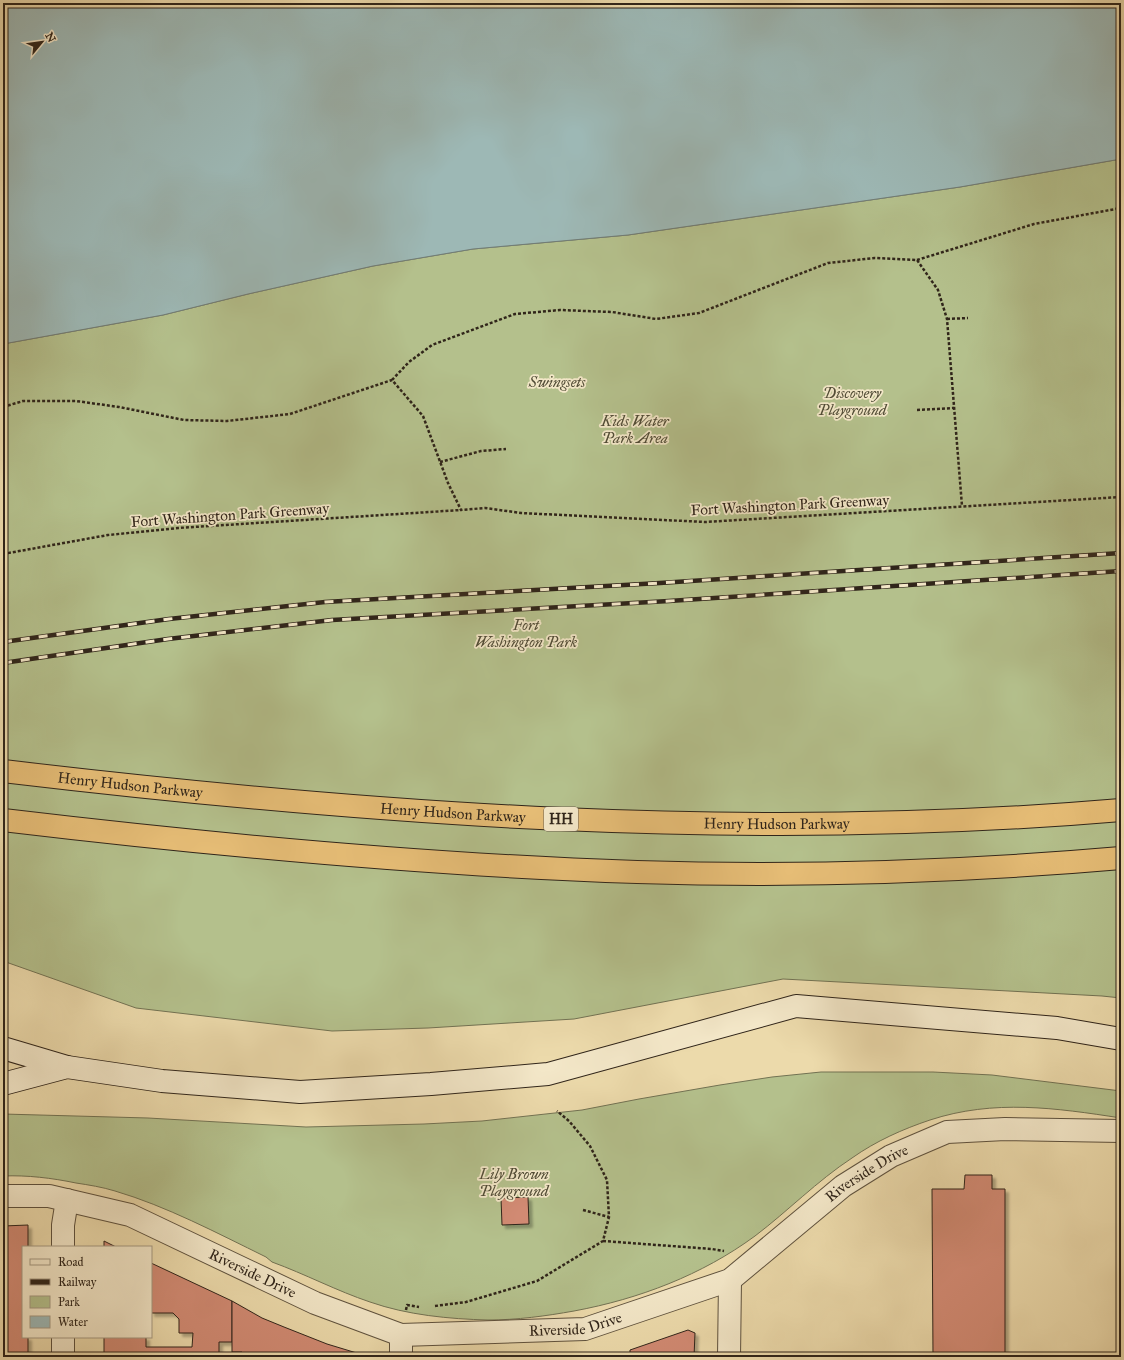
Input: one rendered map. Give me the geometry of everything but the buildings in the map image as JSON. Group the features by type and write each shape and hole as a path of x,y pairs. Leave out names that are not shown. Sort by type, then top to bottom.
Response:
{"highway":[{"name":"Henry Hudson Parkway","path":"3,771 157,789 340,806 521,818 633,823 917,823 1021,818 1121,810"},
{"path":"3,820 132,835 333,854 638,872 746,874 945,870 1047,865 1121,858"}],"street":[{"path":"3,1048 67,1067 162,1081 300,1092 431,1084 548,1074 796,1006 1057,1028 1121,1039"},
{"path":"3,1084 67,1067"},
{"name":"Riverside Drive","path":"3,1196 49,1196 130,1215 315,1303 403,1325 585,1329 730,1280 843,1186 891,1156 947,1132 1005,1128 1121,1131"},
{"path":"63,1246 63,1225 67,1200"},
{"path":"729,1357 730,1280"},
{"path":"401,1357 403,1325"},
{"path":"63,1338 63,1357"}],"path":[{"path":"3,407 23,401 76,401 119,407 184,420 227,421 290,414 392,380 409,362 432,345 515,314 560,310 612,312 656,319 699,313 828,263 875,258 917,260 1034,224 1121,208"},
{"path":"917,260 938,290 947,319 962,506"},
{"path":"947,319 968,318"},
{"path":"392,380 423,416 448,483 461,510"},
{"path":"918,410 954,408"},
{"path":"440,462 481,451 506,449"},
{"name":"Fort Washington Park Greenway","path":"3,554 108,535 178,528 485,508 521,513 705,522 1121,497"},
{"path":"557,1111 569,1120 590,1146 607,1180 609,1217 603,1241"},
{"path":"583,1210 609,1217"},
{"path":"430,1307 466,1302 537,1281 603,1241 712,1249 730,1252"},
{"path":"403,1325 407,1305 423,1308"}],"green space":[{"name":"Fort Washington Park","path":"1121,159 1121,998 783,979 574,1019 428,1028 332,1031 136,1008 3,961 3,344 163,315 373,266 473,249 628,235 960,187"},
{"name":"Lily Brown Playground","path":"821,1072 933,1072 992,1075 1121,1091 1121,1118 1073,1111 1025,1107 978,1109 954,1113 930,1120 890,1136 861,1152 827,1176 755,1236 735,1250 692,1274 646,1292 598,1306 553,1315 510,1319 458,1319 413,1313 384,1306 345,1293 272,1262 266,1257 191,1221 134,1197 91,1185 30,1176 3,1176 3,1114 148,1118 306,1127 424,1124 482,1121 582,1110 720,1085 772,1077"}],"water":[{"path":"3,3 1121,3 1121,159 960,187 628,235 473,249 373,266 163,315 3,344"}],"railway":[{"path":"3,642 169,619 325,602 660,583 1121,553"},
{"path":"3,663 168,639 332,620 669,601 1121,571"}],"park label":[{"name":"Swingsets","path":"557,382"},
{"name":"Discovery Playground","path":"852,402"},
{"name":"Kids Water Park Area","path":"635,430"}]}
